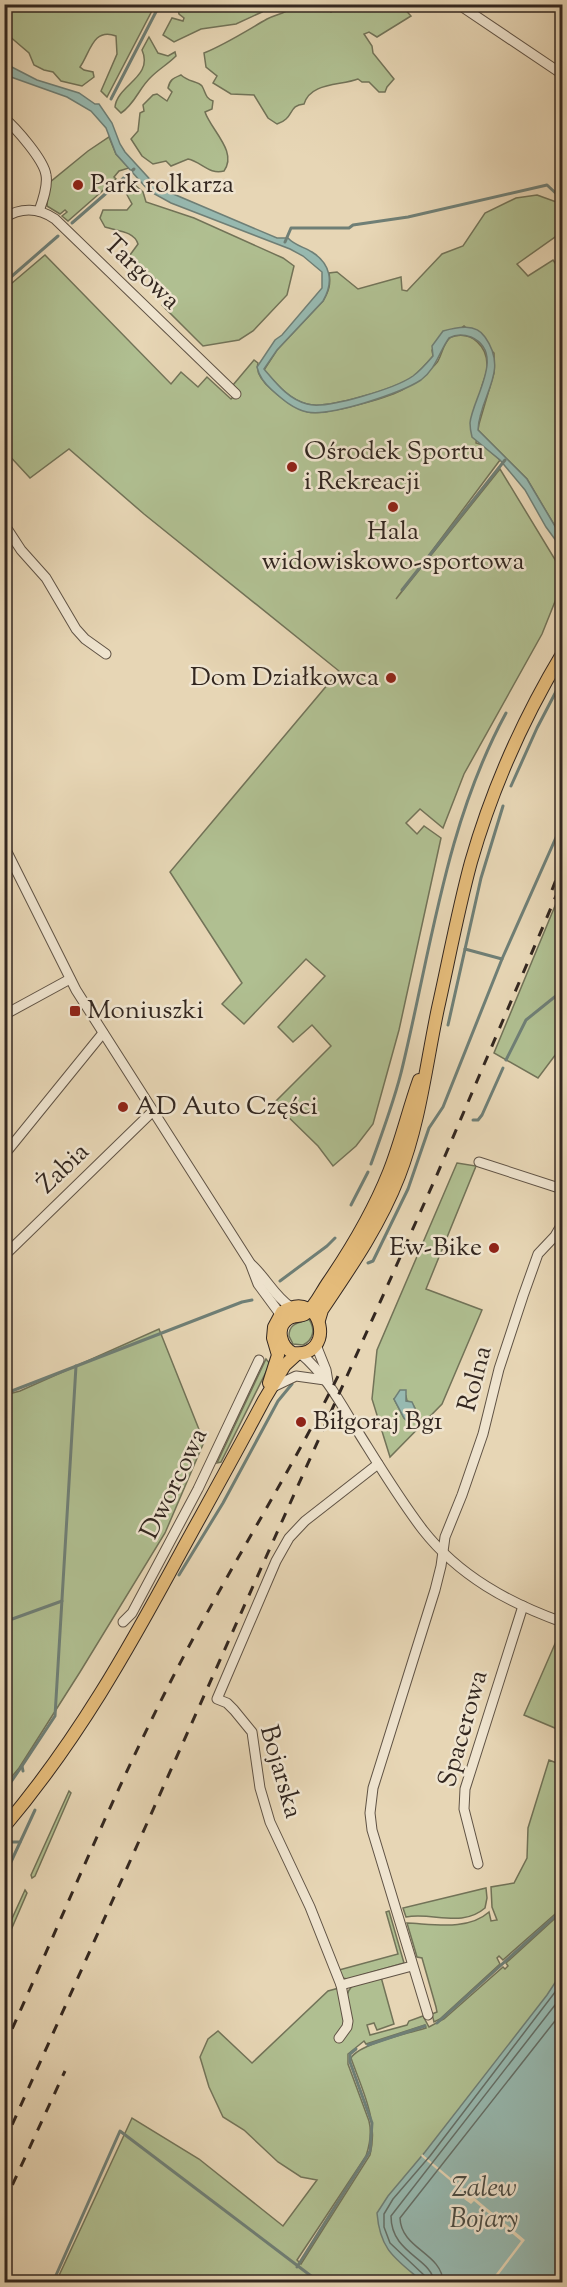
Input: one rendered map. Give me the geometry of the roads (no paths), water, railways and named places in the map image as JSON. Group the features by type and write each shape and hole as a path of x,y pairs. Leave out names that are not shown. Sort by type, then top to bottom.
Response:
{"main road":[{"path":"4,1827 67,1746 110,1680 267,1394 290,1358 316,1345 321,1334 319,1320 321,1313 365,1245 399,1176 416,1123 460,907 486,814 521,729 562,654"},
{"path":"281,1320 306,1314 346,1256 381,1190 430,1048"},
{"path":"267,1394 278,1354 273,1332 281,1320 291,1307 301,1306 319,1320"},
{"path":"281,1320 282,1342 287,1350 299,1354"}],"street":[{"path":"458,4 562,74"},
{"path":"4,118 16,130 46,171 46,186 39,211 18,211 4,218"},
{"name":"Targowa","path":"39,211 58,222 236,394"},
{"path":"4,524 21,550 46,578 76,629 85,639 106,654"},
{"path":"4,846 70,979 152,1112 250,1263 258,1284 281,1320"},
{"path":"4,1015 70,979"},
{"path":"4,1155 103,1033"},
{"name":"Żabia","path":"4,1256 152,1112"},
{"path":"479,1162 562,1189"},
{"name":"Rolna","path":"428,2015 372,1830 373,1788 439,1574 445,1537 483,1434 499,1369 538,1254 555,1236 562,1224"},
{"path":"250,1263 291,1307"},
{"path":"316,1345 326,1372 326,1381"},
{"path":"299,1354 326,1381 416,1521 443,1552 479,1582 523,1606 562,1622"},
{"name":"Dworcowa","path":"123,1622 132,1613 210,1464 259,1360"},
{"path":"267,1394 296,1376 326,1381"},
{"path":"210,1464 226,1472"},
{"name":"Bojarska","path":"339,2038 347,2027 348,2021 341,1984 310,1907 270,1822 260,1788 252,1732 226,1702 217,1699 276,1561 289,1538 306,1521 378,1464"},
{"name":"Spacerowa","path":"478,1864 464,1809 465,1790 523,1606"},
{"path":"341,1984 412,1966"}],"water":[{"path":"4,63 37,80 79,93 95,104 99,104 112,123 125,152 157,187 277,238 288,238 312,252 323,262 329,274 329,287 323,301 277,350 264,369 283,390 300,402 316,405 329,404 377,392 404,381 419,371 433,356 432,346 443,331 466,327 481,333 492,350 495,362 478,430 527,479 562,538 562,549 546,527 525,490 500,460 472,437 470,423 472,413 487,365 486,354 481,344 465,335 449,338 434,366 421,380 365,403 318,413 302,411 292,406 267,385 257,367 275,340 282,335 322,288 322,272 303,256 290,249 171,203 149,191 116,154 106,128 91,111 67,97 11,77 5,73"},
{"path":"400,1390 406,1390 406,1401 412,1402 415,1408 415,1417 409,1423 394,1399"},
{"name":"Zalew Bojary","path":"562,1972 562,2282 423,2282 391,2253 382,2237 377,2213 547,1995"}],"waterway":[{"path":"111,99 160,4"},
{"path":"72,223 134,169"},
{"path":"285,242 291,228 349,228 353,225 408,217 547,185 562,199"},
{"path":"4,283 58,236"},
{"path":"402,590 505,460"},
{"path":"511,786 562,680"},
{"path":"371,1164 401,1073 454,844 485,756 506,713"},
{"path":"448,1025 481,878 503,806"},
{"path":"368,1263 373,1261 408,1189 429,1128 443,1107 502,959 562,824"},
{"path":"465,949 502,959"},
{"path":"506,1060 526,1020 562,991"},
{"path":"473,1120 478,1120 482,1115 503,1068"},
{"path":"351,1205 368,1172"},
{"path":"280,1281 335,1238"},
{"path":"4,1394 252,1300"},
{"path":"23,1771 22,1766 55,1716 76,1366"},
{"path":"179,1575 223,1503 278,1401 292,1384"},
{"path":"4,1622 62,1601"},
{"path":"4,1792 22,1766"},
{"path":"4,1877 35,1810"},
{"path":"4,1848 10,1842 20,1842"},
{"path":"437,2023 562,1910"},
{"path":"368,2045 425,2026"},
{"path":"297,2267 370,2151 372,2123 350,2062 350,2054 356,2049"},
{"path":"53,2282 120,2131 319,2282"}],"railway":[{"path":"552,890 562,864"},
{"path":"4,2143 436,1177 562,882"},
{"path":"4,2047 109,1810 153,1717 196,1633 302,1445 342,1368"},
{"path":"4,2203 65,2071"}],"place":[{"name":"Park rolkarza","path":"78,185"},
{"name":"Ośrodek Sportu i Rekreacji","path":"292,467"},
{"name":"Hala widowiskowo-sportowa","path":"393,507"},
{"name":"Dom Działkowca","path":"391,678"},
{"name":"Moniuszki","path":"75,1011"},
{"name":"AD Auto Części","path":"123,1107"},
{"name":"Ew-Bike","path":"494,1248"},
{"name":"Biłgoraj Bg1","path":"301,1422"}]}
